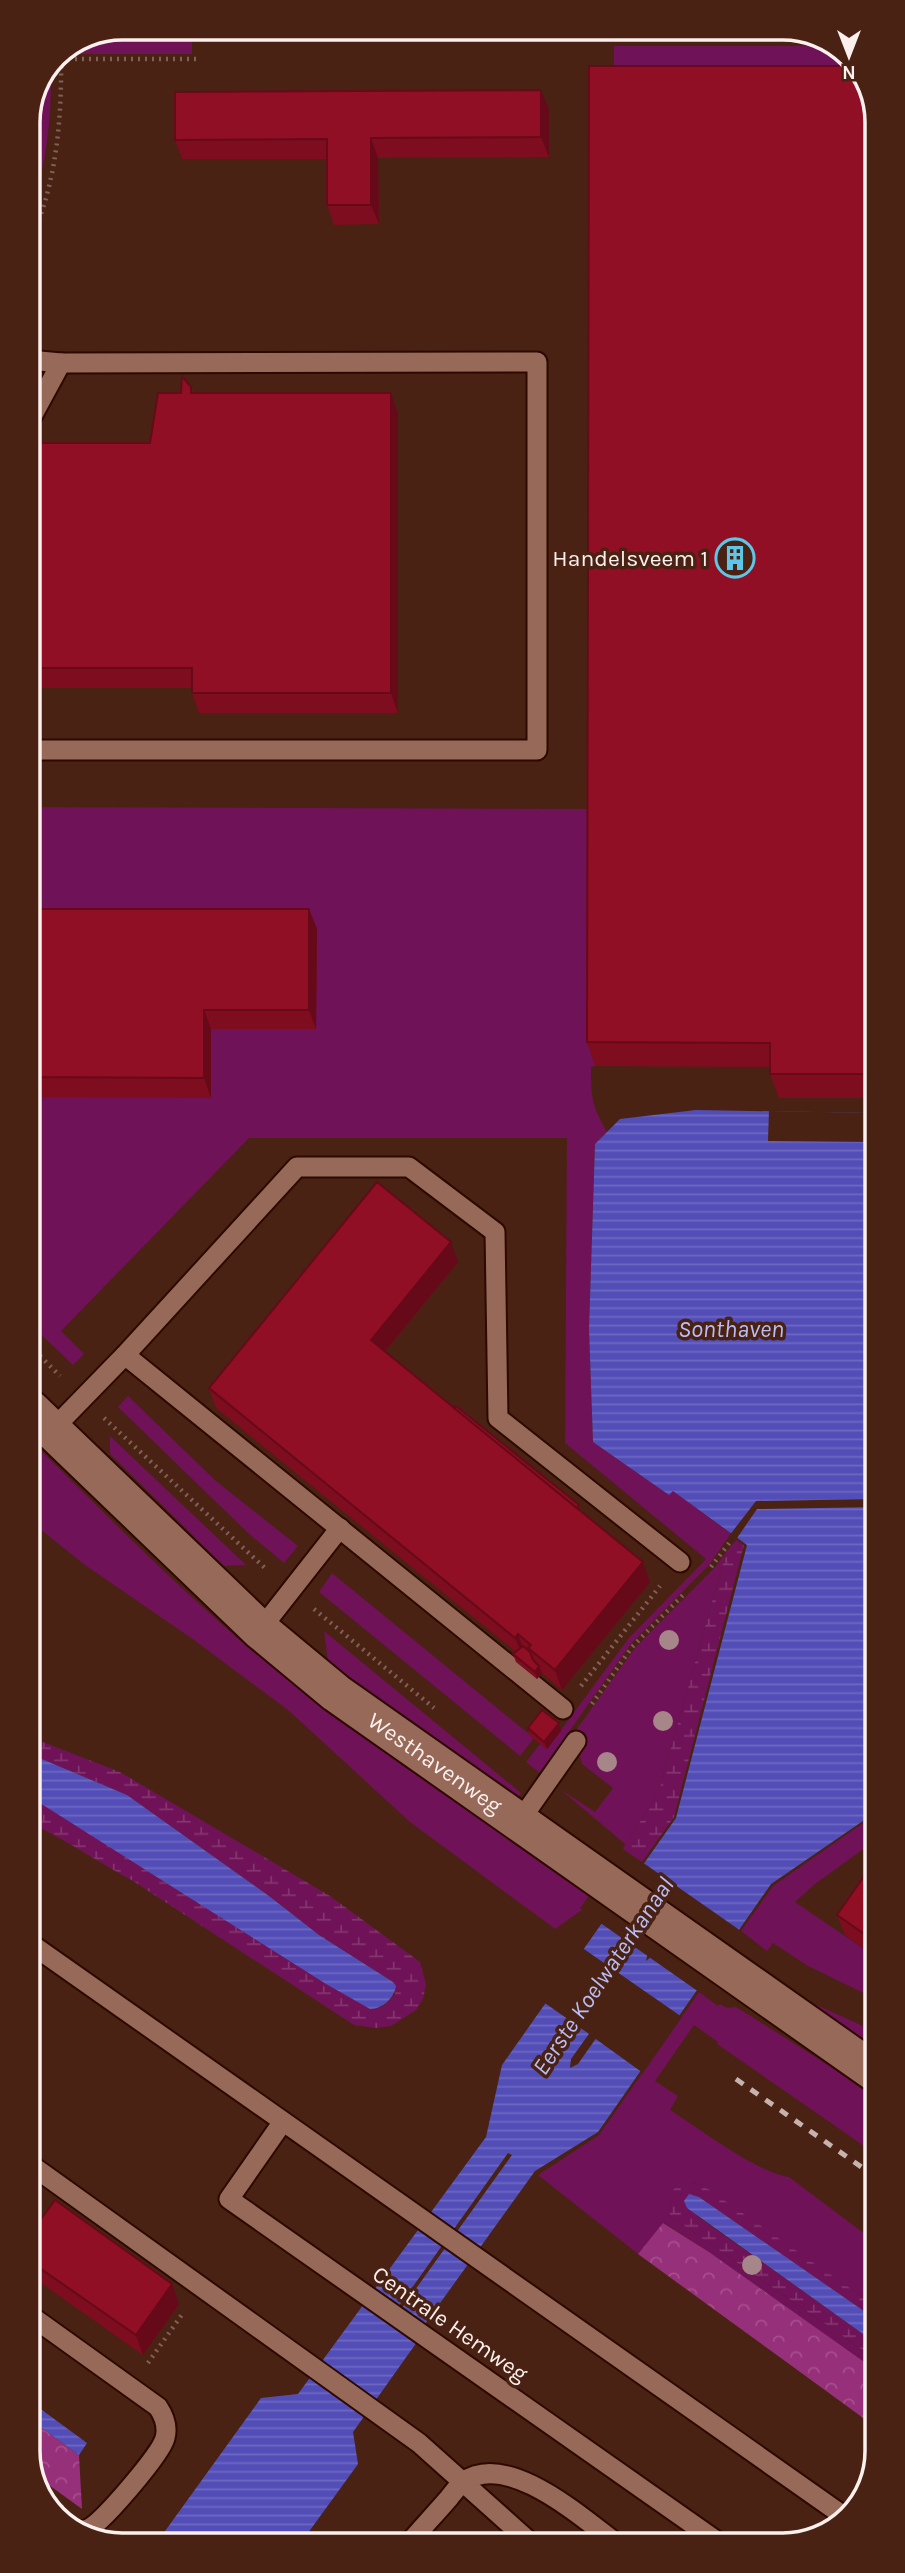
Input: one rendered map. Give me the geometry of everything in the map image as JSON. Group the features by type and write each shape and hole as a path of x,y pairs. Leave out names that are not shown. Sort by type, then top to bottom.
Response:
{"street":[{"name":"Westhavenweg","path":"41,1420 260,1630 336,1693 865,2065"}],"lane":[{"path":"40,361 537,362 537,750 40,750"},
{"path":"40,402 61,363"},
{"path":"41,1420 125,1355 297,1167 409,1167 495,1232 498,1418 680,1562"},
{"path":"125,1355 563,1709"},
{"path":"260,1630 340,1528"},
{"path":"519,1822 576,1741"},
{"path":"40,1950 838,2511"},
{"name":"Centrale Hemweg","path":"282,2123 229,2199 705,2533"},
{"path":"40,2171 419,2442 520,2533"},
{"path":"40,2322 158,2407 164,2418 165,2439 134,2484 89,2525"},
{"path":"418,2533 463,2482 492,2474 513,2477 538,2488 602,2533"}],"path":[{"path":"74,56 196,59"},
{"path":"40,216 51,175 61,105 61,68"},
{"path":"705,1573 730,1542"},
{"path":"563,1709 680,1562"},
{"path":"576,1741 569,1736 632,1647 687,1591"},
{"path":"132,2388 201,2286"}],"green space":[{"path":"123,40 192,40 192,54 77,54 107,42"},
{"path":"614,46 811,46 814,47 814,85 598,66 614,65"},
{"path":"51,84 50,105 47,144 40,177 40,117"},
{"path":"40,807 596,809 595,1066 591,1067 591,1078 593,1101 607,1132 595,1144 589,1329 593,1442 669,1495 672,1490 730,1535 710,1564 630,1645 540,1773 526,1762 540,1744 547,1749 628,1639 706,1559 565,1443 567,1138 249,1138 61,1331 84,1354 73,1365 40,1334"},
{"path":"128,1396 216,1481 298,1546 284,1563 248,1533 118,1407"},
{"path":"110,1436 246,1565 224,1566 110,1454"},
{"path":"40,1450 151,1559 245,1645 354,1730 589,1896 580,1908 582,1910 555,1929 410,1822 288,1710 194,1640 85,1565 40,1529"},
{"path":"736,1540 744,1545 674,1817 642,1862 623,1849 659,1791 726,1552"},
{"path":"726,1552 659,1791 623,1849 625,1844 560,1789 595,1812 613,1788 582,1764 580,1755 587,1744 574,1733 635,1648 716,1566"},
{"path":"332,1573 534,1738 520,1756 319,1592"},
{"path":"324,1631 521,1793 517,1799 342,1675 328,1662"},
{"path":"40,1741 120,1772 330,1896 420,1962 426,1984 423,1999 416,2010 391,2026 376,2028 354,2025 133,1881 40,1828 40,1802 326,1984 370,2009 382,2007 395,1994 393,1982 319,1935 127,1795 40,1758"},
{"path":"865,1822 865,1848 795,1902 865,1950 865,1994 808,1966 773,1943 767,1951 741,1931 773,1886"},
{"path":"699,1992 718,2006 720,2004 727,2008 736,2007 865,2088 865,2147 717,2044 718,2042 694,2025 655,2081 678,2096 670,2110 728,2149 760,2167 789,2177 865,2234 865,2299 693,2182 682,2182 669,2201 670,2216 865,2352 865,2362 664,2223 638,2254 538,2175 599,2135"},
{"path":"808,2001 865,2027 865,2041"},
{"path":"682,2182 692,2182 708,2189 865,2299 865,2312 699,2197 689,2194 697,2216 865,2335 865,2352 670,2216 670,2197"},
{"path":"663,2223 709,2252 865,2362 865,2419 638,2254"},
{"path":"40,2427 79,2455 82,2509 48,2484 41,2461"}],"water":[{"path":"696,1110 865,1113 865,1820 771,1884 598,2132 535,2171 415,2338 417,2342 353,2432 358,2464 308,2533 164,2533 261,2398 298,2394 486,2137 502,2065 676,1818 747,1545 673,1491 669,1495 593,1442 589,1329 595,1144 620,1119","holes":["686,1897 692,1901 652,1956 646,1961 648,1953","626,1982 632,1987 578,2064 570,2068 571,2059","508,2153 512,2155 392,2322 389,2320"]},
{"path":"40,1758 127,1795 319,1935 396,1986 390,1999 379,2007 370,2009 40,1803"},
{"path":"689,2194 699,2197 865,2312 865,2335 687,2208 684,2201"},
{"path":"40,2409 87,2443 79,2455 40,2427"}],"pier":[{"path":"769,1111 865,1113 865,1142 768,1141"},
{"path":"865,1499 865,1507 757,1509 735,1541 729,1536 756,1501"},
{"path":"642,1862 741,1931 699,1992 599,1922"},
{"path":"581,1947 682,2017 643,2073 593,2037 628,1986 592,2036 542,2001"}],"building":[{"name":"Handelsveem 1","path":"589,66 814,66 814,91 858,91 862,101 865,123 865,1074 770,1074 770,1043 587,1042"},
{"path":"541,90 541,137 371,138 371,205 327,205 327,139 175,140 175,92"},
{"path":"182,376 191,387 191,393 391,393 391,693 192,693 192,668 40,668 40,443 150,443 158,393 181,393"},
{"path":"40,909 309,909 309,1010 204,1010 204,1078 40,1077"},
{"path":"377,1182 451,1242 371,1340 643,1562 555,1670 528,1648 531,1645 518,1634 515,1638 209,1388"},
{"path":"456,1406 579,1505 577,1508 454,1408"},
{"path":"523,1646 539,1666 535,1672 513,1654"},
{"path":"542,1710 559,1723 544,1742 528,1728"},
{"path":"865,1875 865,1934 837,1915"},
{"path":"55,2200 172,2284 136,2335 40,2268 40,2221"}],"railway":[{"path":"736,2079 865,2170"}],"place":[{"name":"Handelsveem 1","path":"735,558"}],"water label":[{"name":"Sonthaven","path":"731,1329"},
{"name":"Eerste Koelwaterkanaal","path":"603,1976"}]}
